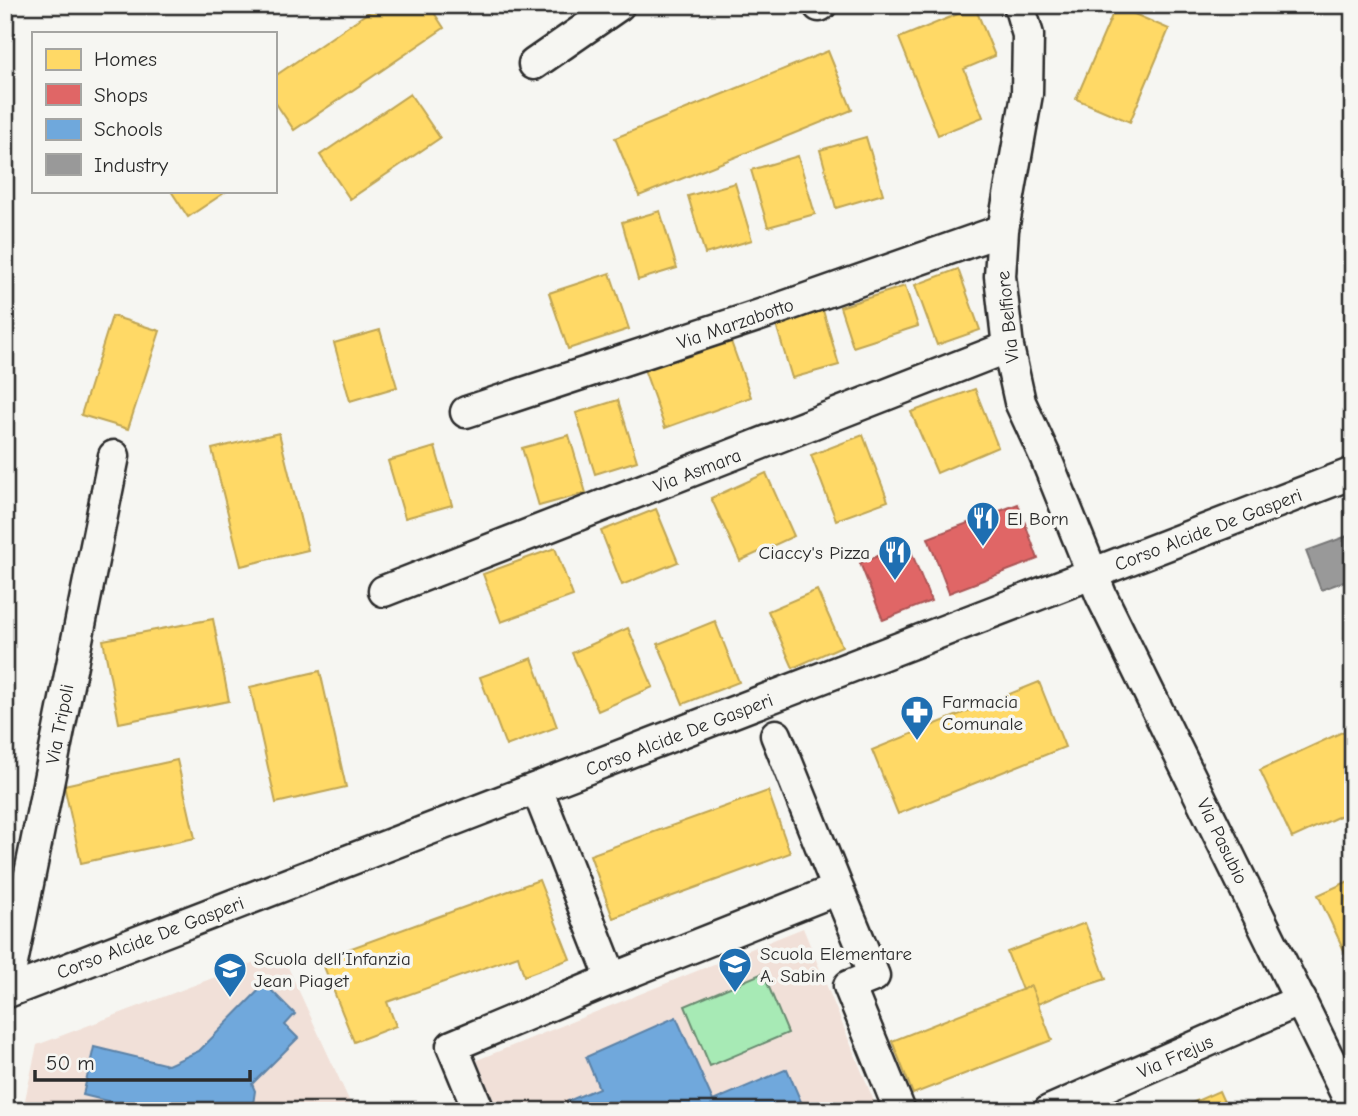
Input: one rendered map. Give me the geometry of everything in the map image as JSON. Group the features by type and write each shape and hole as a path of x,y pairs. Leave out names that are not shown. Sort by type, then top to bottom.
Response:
{"street":[{"path":"534,64 619,5"},
{"name":"Via Belfiore","path":"1019,5 1028,35 1027,94 1003,230 1000,276 1008,347 1020,402 1045,456 1092,574"},
{"name":"Via Marzabotto","path":"467,412 769,312 1003,230"},
{"name":"Via Asmara","path":"384,591 1008,347"},
{"name":"Via Tripoli","path":"5,993 114,456"},
{"name":"Corso Alcide De Gasperi","path":"5,993 1353,473"},
{"name":"Via Pasubio","path":"1092,574 1353,1108"},
{"path":"776,735 874,976 849,986 900,1111"},
{"path":"537,789 612,979"},
{"path":"479,1111 452,1046 838,889"},
{"name":"Via Frejus","path":"1049,1111 1301,1000"}],"shaded area":[{"name":"Scuola Elementare A. Sabin","path":"803,928 878,1111 498,1111 477,1060"},
{"name":"Scuola dell’Infanzia Jean Piaget","path":"281,952 354,1111 23,1109 37,1045"}],"green space":[{"path":"763,973 788,1033 710,1066 685,1006"}],"building: Homes":[{"path":"379,5 429,5 444,28 294,130 276,103 276,75"},
{"path":"1116,6 1169,29 1130,122 1076,99"},
{"path":"975,7 995,56 964,69 983,117 938,135 899,38"},
{"path":"828,51 852,110 639,196 615,138"},
{"path":"410,94 440,138 350,199 320,155"},
{"path":"866,137 883,194 836,208 820,150"},
{"path":"798,156 815,214 768,227 751,170"},
{"path":"735,183 752,240 705,254 688,196"},
{"path":"172,192 226,192 188,217"},
{"path":"660,211 677,268 638,280 622,222"},
{"path":"958,269 980,330 937,345 915,285"},
{"path":"610,273 629,329 568,349 549,293"},
{"path":"905,286 918,326 853,347 840,307"},
{"path":"822,307 839,365 792,378 775,321"},
{"path":"112,316 160,331 128,429 81,415"},
{"path":"380,330 397,387 350,401 334,343"},
{"path":"730,339 751,397 665,428 644,369"},
{"path":"975,389 998,447 937,473 911,412"},
{"path":"618,400 637,461 595,474 576,413"},
{"path":"279,433 308,550 241,566 212,449"},
{"path":"569,435 586,493 539,506 522,448"},
{"path":"863,435 888,501 836,520 811,455"},
{"path":"435,447 452,505 405,518 388,461"},
{"path":"766,473 794,536 740,561 711,498"},
{"path":"656,509 678,562 622,585 601,531"},
{"path":"555,548 573,596 501,622 483,574"},
{"path":"817,590 842,646 793,668 768,611"},
{"path":"213,619 229,701 119,723 103,640"},
{"path":"715,621 739,682 683,704 658,644"},
{"path":"628,628 653,687 598,711 572,653"},
{"path":"532,658 557,727 506,746 480,677"},
{"path":"320,671 346,787 276,803 250,687"},
{"path":"1039,682 1065,747 898,814 872,750"},
{"path":"1353,727 1353,810 1292,838 1260,770"},
{"path":"177,760 195,838 81,863 64,785"},
{"path":"768,791 790,853 613,918 590,855"},
{"path":"1353,879 1353,962 1350,963 1318,895"},
{"path":"539,880 570,959 524,976 518,956 387,1002 396,1026 354,1042 321,959"},
{"path":"1085,923 1106,979 1038,1004 1031,986 1022,990 1007,952"},
{"path":"1031,986 1052,1040 913,1094 892,1041"},
{"path":"1219,1091 1228,1111 1174,1111"}],"building: Shops":[{"name":"El Born","path":"1018,504 1038,559 949,593 928,538"},
{"name":"Ciaccy's Pizza","path":"908,544 931,601 883,620 860,563"}],"building: Schools":[{"path":"265,984 295,1014 285,1025 298,1038 252,1084 255,1091 252,1111 148,1111 83,1095 94,1047 168,1065 199,1051"},
{"path":"676,1017 713,1101 787,1069 805,1111 572,1111 568,1101 599,1088 586,1057"}],"building: Industry":[{"path":"1353,534 1353,578 1321,590 1306,551"}],"place":[{"name":"El Born","path":"983,548"},
{"name":"Ciaccy's Pizza","path":"895,582"},
{"name":"Farmacia Comunale","path":"917,742"},
{"name":"Scuola Elementare A. Sabin","path":"735,994"},
{"name":"Scuola dell’Infanzia Jean Piaget","path":"230,999"}]}
